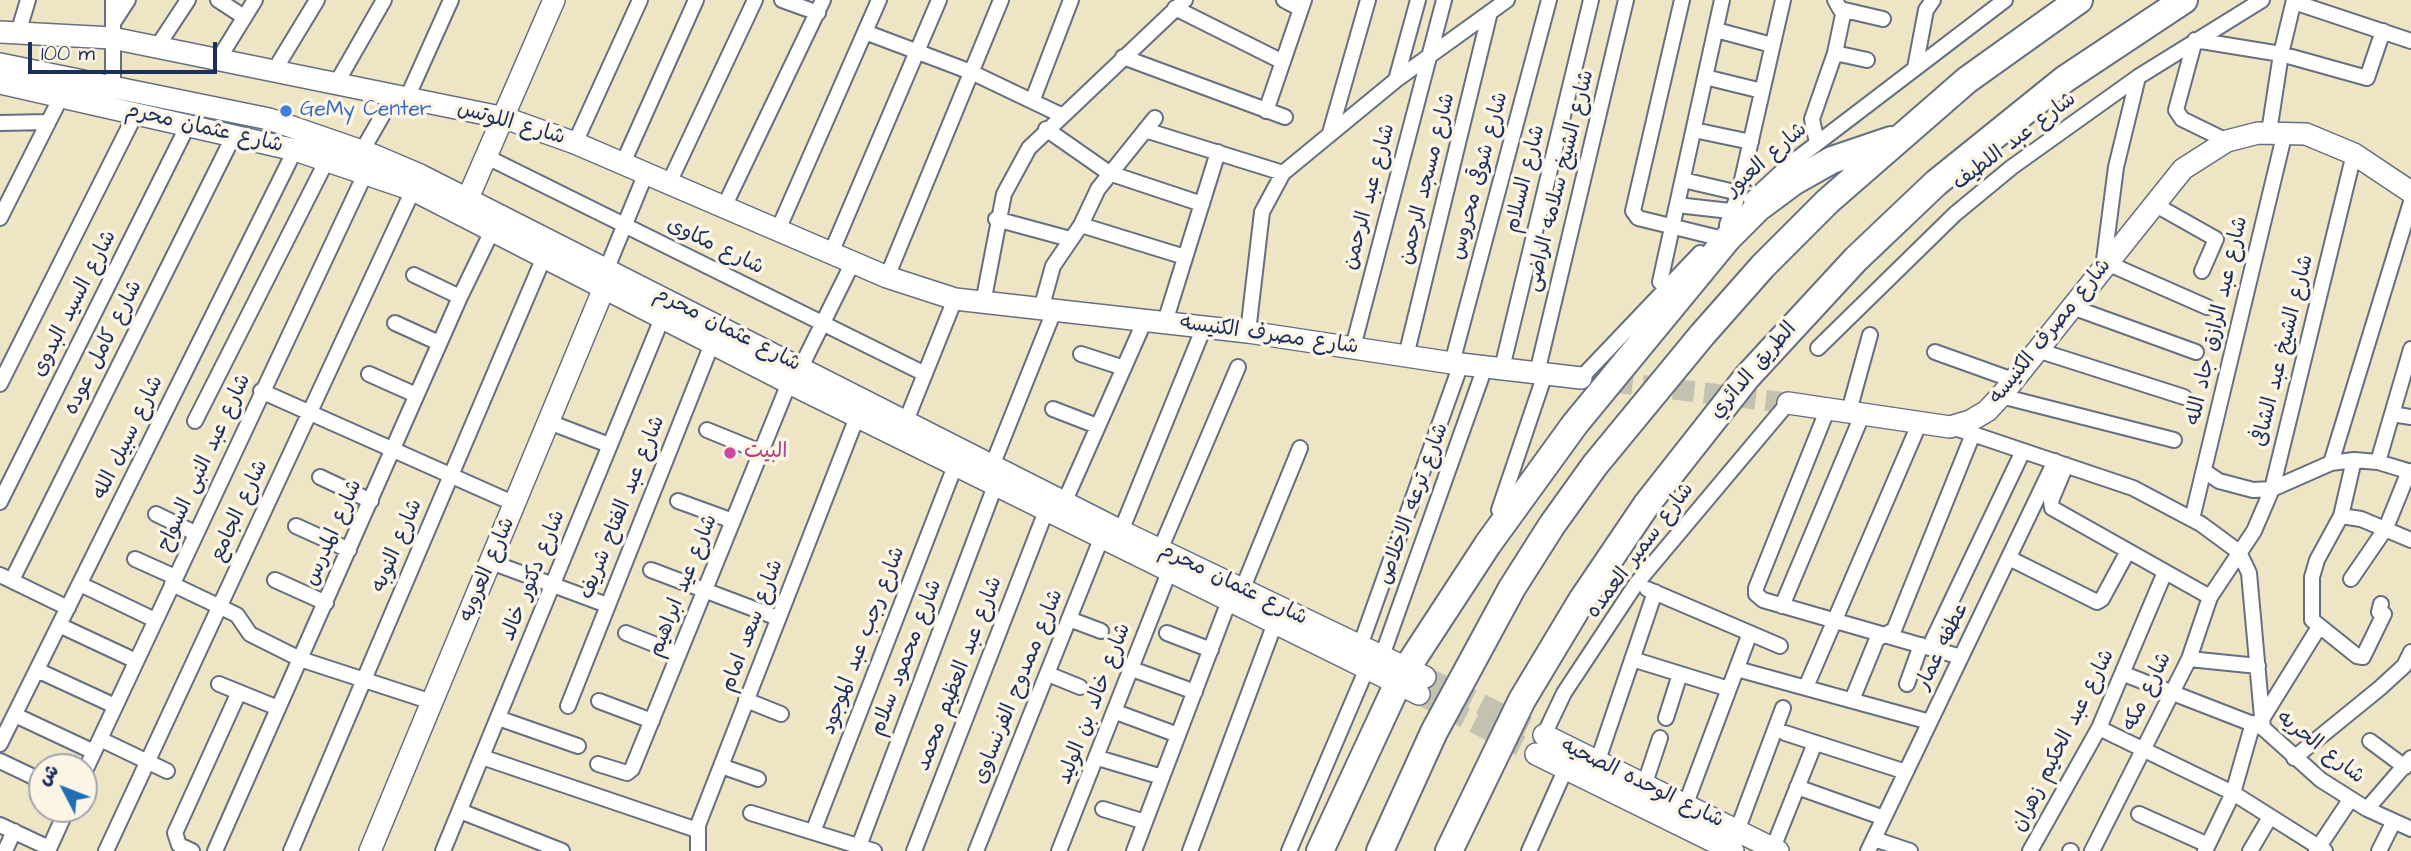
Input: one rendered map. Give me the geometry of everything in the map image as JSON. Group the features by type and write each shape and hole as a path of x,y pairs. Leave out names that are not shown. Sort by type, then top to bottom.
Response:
{"highway":[{"path":"1380,851 1434,732 1512,588 1595,465 1702,335 1763,266 1896,139 1967,80 2079,0"},
{"name":"الطريق الدائري","path":"1449,851 1522,701 1582,600 1655,493 1747,377 1847,268 1936,183 2065,79 2184,0"},
{"path":"1320,851 1488,544 1575,424 1728,238 1775,194 1812,170 1853,152 1896,139"}],"main road":[{"path":"468,198 554,0"},
{"name":"شارع اللوتس","path":"9,32 112,31 156,47 505,118 575,143 887,277 955,299"},
{"name":"شارع عثمان محرم","path":"0,64 269,119 362,151 468,198 605,278 663,316 716,334"},
{"name":"شارع عثمان محرم","path":"0,83 295,150 413,190 544,257 605,278 795,375 906,421 994,476 1111,535 1169,572 1360,646 1375,662"},
{"path":"2277,132 2306,134 2354,154 2411,192"},
{"name":"شارع مصرف الكنيسه","path":"1950,427 1978,416 2007,388 2183,169 2227,141 2277,132"},
{"name":"شارع العروبه","path":"370,851 492,562 605,278"},
{"name":"شارع مصرف الكنيسه","path":"955,299 1248,331 1457,364 1581,378"},
{"name":"شارع عثمان محرم","path":"795,375 857,417 955,466 994,476"},
{"path":"1788,403 1950,427"},
{"name":"شارع عثمان محرم","path":"1111,535 1160,551 1236,596 1275,623 1375,662 1412,680"},
{"name":"شارع الوحده الصحيه","path":"1540,745 1597,763 1631,787 1735,841 1775,850"},
{"name":"شارع الوحده الصحيه","path":"1540,745 1566,768 1685,806 1735,841"}],"street":[{"path":"9,32 28,0"},
{"path":"113,0 113,85"},
{"path":"112,31 128,0"},
{"path":"156,47 188,0"},
{"path":"218,0 244,17"},
{"path":"218,60 255,0"},
{"path":"274,71 317,0"},
{"path":"336,84 384,0"},
{"path":"362,151 401,97 451,0"},
{"path":"575,143 640,0"},
{"path":"623,163 696,0"},
{"path":"669,183 755,0"},
{"path":"724,207 820,6 782,0"},
{"path":"778,230 879,0"},
{"path":"831,253 939,0"},
{"path":"887,277 1001,0"},
{"path":"1033,100 1071,0"},
{"path":"1266,111 1302,4 1284,0"},
{"path":"1330,134 1368,0"},
{"path":"1396,79 1418,0"},
{"name":"شارع عبد الرحمن","path":"1353,347 1444,0"},
{"name":"شارع شوقى محروس","path":"1457,364 1549,0"},
{"name":"شارع السلام","path":"1493,368 1591,0"},
{"name":"شارع الشيخ سلامه الراضى","path":"1499,510 1541,373 1626,0"},
{"path":"1682,0 1633,211 1638,218 1715,237"},
{"path":"1660,282 1722,0"},
{"path":"1677,205 1728,218 1739,193 1783,0"},
{"path":"1915,68 1926,10 1933,0"},
{"path":"1982,16 1985,0"},
{"name":"شارع العبور","path":"1581,378 1715,237 1728,218 1817,143 2005,0"},
{"name":"شارع عبد اللطيف","path":"1818,348 1955,214 2012,167 2138,77 2262,0"},
{"path":"2294,1 2411,41"},
{"name":"شارع عبد الرازق جاد الله","path":"2192,519 2277,132 2281,54 2294,1"},
{"path":"983,303 996,219 1014,170 1046,129 1182,2 1283,62"},
{"path":"1817,143 1812,119 1835,53 1838,3 1883,19"},
{"path":"1248,331 1262,212 1283,173 1396,79 1497,5"},
{"name":"شارع مسجد الرحمن","path":"1406,356 1497,5"},
{"path":"1716,30 1772,45"},
{"path":"2227,141 2182,119 2176,110 2195,40 2281,54 2367,78 2383,31"},
{"path":"866,32 971,72 1061,115"},
{"path":"1835,53 1867,60"},
{"path":"1123,57 1285,117"},
{"path":"1705,77 1762,91"},
{"path":"2138,77 2116,167 2105,266 2207,307"},
{"path":"0,218 61,97"},
{"path":"0,384 136,113"},
{"name":"شارع محمود سلام","path":"859,846 994,476 1047,310 1054,266 1081,225 1109,173 1155,118"},
{"path":"0,123 48,122"},
{"name":"شارع السيد البدوى","path":"0,502 188,125"},
{"path":"1046,129 1109,173 1202,204"},
{"path":"1145,130 1283,173"},
{"path":"1694,130 1751,142"},
{"name":"شارع كامل عوده","path":"6,578 234,135"},
{"name":"شارع سبيل الله","path":"0,744 295,150"},
{"name":"شارع عبد العظيم محمد","path":"914,851 1055,507 1124,368 1155,321 1185,257 1218,152"},
{"name":"شارع الشيخ عبد الشافى","path":"2239,552 2254,531 2272,489 2354,154"},
{"name":"شارع مكاوى","path":"487,157 925,374"},
{"path":"195,421 327,160"},
{"name":"شارع عبد النبى السواح","path":"93,753 366,172"},
{"path":"605,278 646,173"},
{"path":"1683,180 1739,193"},
{"name":"شارع الجامع","path":"106,851 413,190"},
{"path":"2331,463 2411,202"},
{"path":"2154,204 2216,239 2202,271"},
{"path":"996,219 1070,239"},
{"path":"1081,225 1185,257"},
{"name":"شارع المدرس","path":"216,850 372,501 439,343 492,232"},
{"name":"شارع النوبه","path":"290,851 544,257"},
{"name":"شارع عيد ابراهيم","path":"597,764 630,772 761,452 795,375 853,262"},
{"path":"414,275 460,297"},
{"path":"906,421 955,299"},
{"path":"2072,307 2196,352"},
{"name":"شارع دكتور خالد","path":"443,851 663,316"},
{"path":"395,323 439,343"},
{"name":"شارع ممدوح الفرنساوى","path":"976,851 1069,619 1111,535 1204,327"},
{"name":"شارع عبد الفتاح شريف","path":"568,706 716,334"},
{"path":"1782,606 1870,335"},
{"path":"2378,462 2408,368 2411,349"},
{"path":"2038,350 2184,397"},
{"path":"1935,352 2007,388 2174,440"},
{"path":"1081,354 1124,368"},
{"name":"شارع ترعه الاخلاص","path":"1360,646 1457,364"},
{"path":"1160,551 1238,366"},
{"name":"شارع ترعه الاخلاص","path":"1289,851 1375,662 1493,368"},
{"path":"369,374 416,395"},
{"path":"261,391 515,504"},
{"name":"شارع سمير العمده","path":"1540,745 1564,693 1636,584 1788,403"},
{"path":"1053,409 1097,426"},
{"path":"1847,411 1756,588 1760,598 1961,657"},
{"path":"2392,414 2411,417"},
{"name":"شارع سعد امام","path":"703,850 697,830 857,417"},
{"path":"549,422 609,445"},
{"path":"1806,687 1920,422"},
{"path":"1950,427 2133,488 2192,519 2239,552 2249,573 2258,666 2259,723"},
{"path":"707,430 761,452"},
{"path":"1852,700 1881,634 1894,630 1973,434"},
{"path":"1134,851 1211,650 1300,448"},
{"path":"1907,684 2023,450"},
{"path":"2204,471 2236,488 2272,489 2331,463 2354,460 2378,462 2410,472 2386,528 2351,579"},
{"path":"2354,460 2341,516 2317,560 2312,577 2312,620 2362,657 2384,614 2379,612 2381,604"},
{"path":"2061,463 2051,501 2052,508 2210,597"},
{"name":"عطفه عمار","path":"1871,845 2009,558 2061,463"},
{"name":"شارع رجب عبد الموجود","path":"813,832 955,466"},
{"path":"320,477 372,501"},
{"path":"678,501 733,521"},
{"path":"156,514 195,533"},
{"path":"2341,516 2386,528 2411,540"},
{"path":"296,526 349,550"},
{"path":"2009,558 2097,602 2102,599 2128,551"},
{"name":"شارع مكه","path":"2092,851 2189,659 2210,597 2239,552"},
{"path":"135,559 241,618 250,635 300,659 432,702"},
{"path":"492,562 607,605"},
{"path":"651,570 778,618"},
{"name":"شارع خالد بن الوليد","path":"1059,851 1098,758 1169,572"},
{"name":"شارع عبد الحكيم زهران","path":"2030,851 2099,728 2165,572"},
{"path":"6,578 68,608"},
{"path":"275,580 326,603"},
{"path":"80,584 155,620"},
{"path":"1636,584 1780,646"},
{"path":"1597,763 1655,592"},
{"path":"1069,619 1101,631"},
{"path":"1190,851 1275,623"},
{"path":"59,625 136,661"},
{"path":"2139,814 2207,848 2233,793 2259,723 2282,692 2297,660 2319,627"},
{"path":"1167,633 1211,650"},
{"path":"1685,806 1750,633"},
{"path":"626,634 679,654"},
{"path":"2294,758 2380,688 2404,666 2411,652"},
{"path":"1632,659 1729,689"},
{"path":"2189,659 2258,666"},
{"path":"1737,668 1930,722"},
{"path":"1132,669 1195,692"},
{"path":"37,670 115,706"},
{"path":"1048,674 1080,687"},
{"path":"1665,718 1680,674"},
{"name":"شارع الحريه","path":"2124,674 2172,695 2259,723 2294,758 2350,800 2393,823 2411,829"},
{"path":"219,684 278,708"},
{"path":"192,851 176,842 175,833 239,692"},
{"path":"746,700 781,714"},
{"path":"599,701 652,721"},
{"path":"1735,841 1783,708"},
{"path":"1116,712 1178,735"},
{"path":"15,715 167,771"},
{"path":"498,718 578,746"},
{"path":"2099,728 2233,793 2319,850 2350,800"},
{"path":"1785,733 1906,772"},
{"path":"1631,787 1660,738"},
{"path":"2367,809 2408,763 2370,741"},
{"path":"1775,850 1815,743"},
{"path":"482,757 697,830"},
{"path":"1098,758 1162,777"},
{"path":"0,761 28,774"},
{"path":"721,766 758,779"},
{"path":"1529,851 1566,768"},
{"path":"1797,787 1884,818"},
{"path":"1103,809 1145,822"},
{"path":"460,811 562,851"},
{"path":"751,813 874,851"},
{"path":"2250,851 2270,817"},
{"path":"0,825 48,850 61,823"},
{"path":"2379,851 2393,823"},
{"path":"5,851 14,831"},
{"path":"1871,845 1910,851"}],"tunnel":[{"path":"1581,378 1788,403"},
{"path":"1425,677 1544,735"},
{"path":"1419,694 1536,754"}],"place":[{"name":"GeMy Center","path":"286,111"},
{"name":"البيت","path":"730,453"}]}
